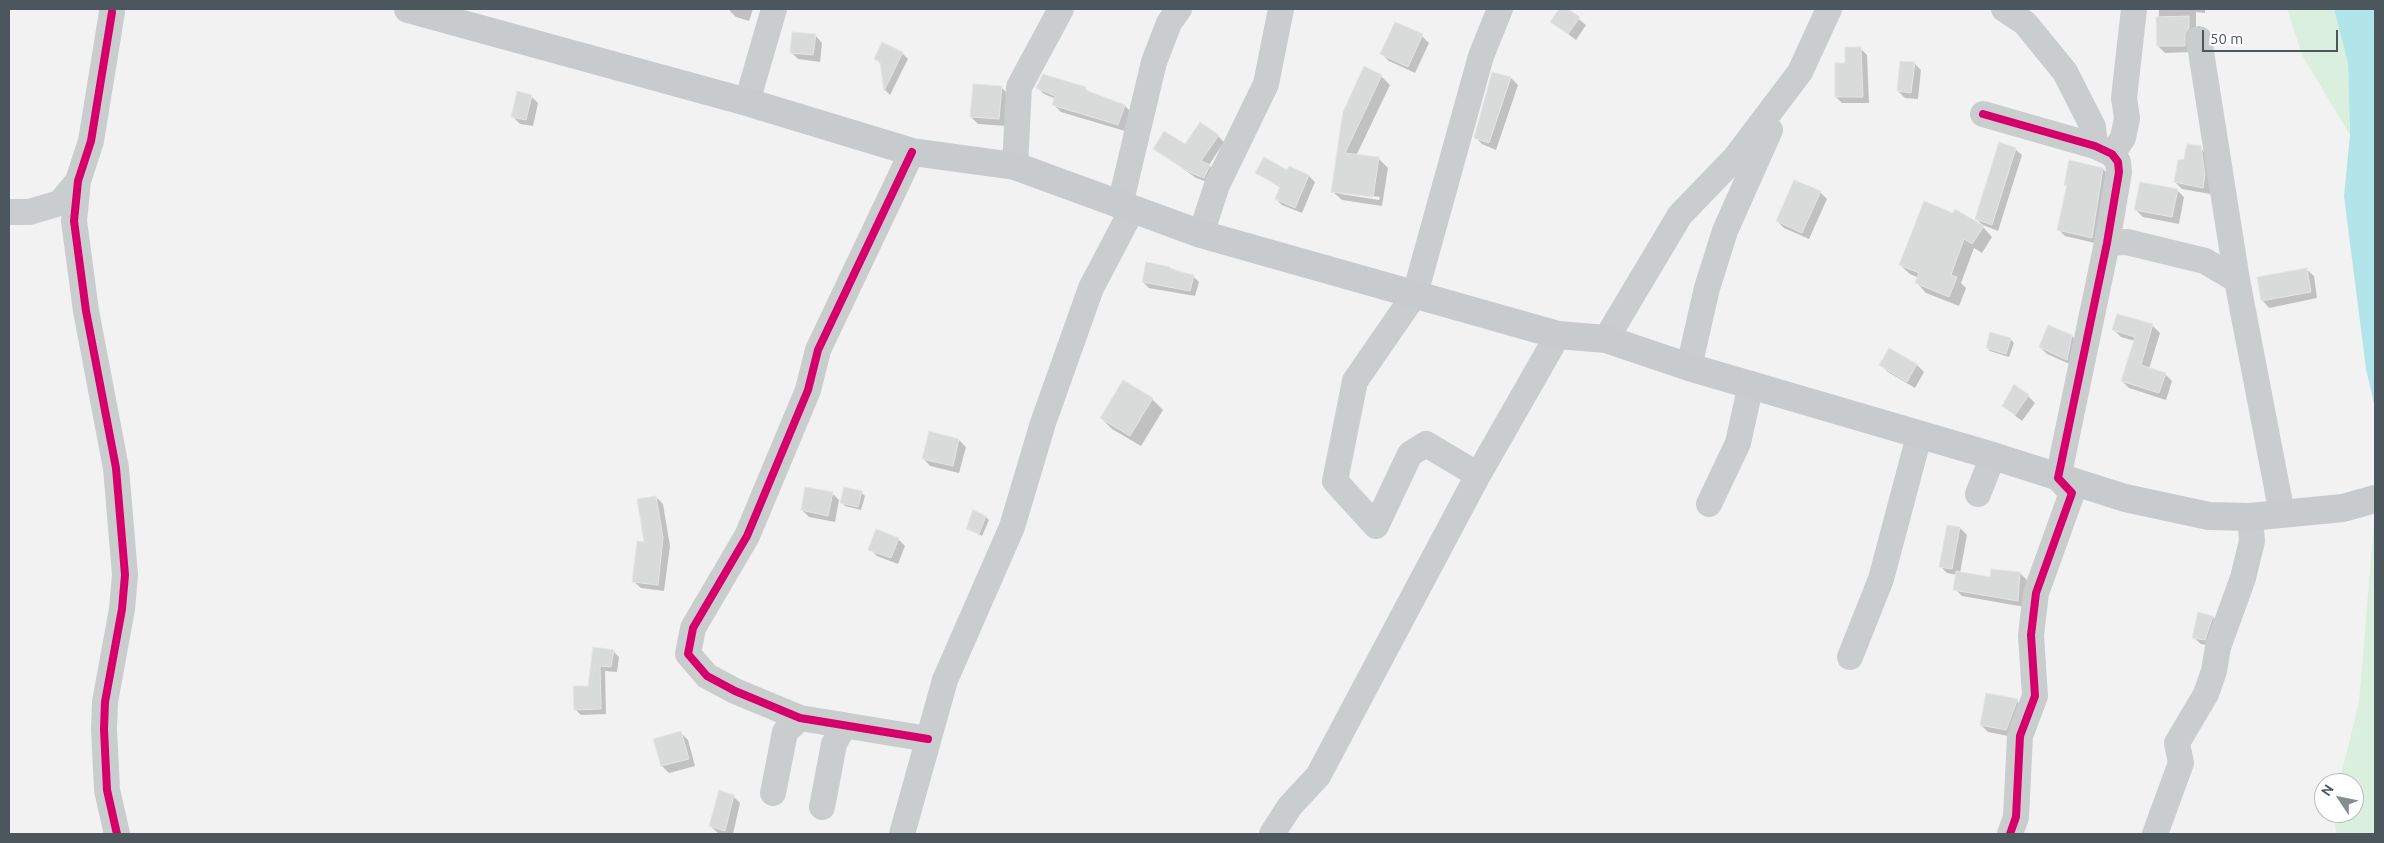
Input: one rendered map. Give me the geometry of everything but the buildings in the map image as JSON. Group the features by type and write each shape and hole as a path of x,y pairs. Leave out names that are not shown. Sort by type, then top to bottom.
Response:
{"main road":[{"path":"408,9 747,102 912,152 1015,166 1126,208 1202,234 1558,335 1606,339 1689,368 1751,384 1919,436 1993,456 2125,498 2209,516 2250,517 2343,508 2375,499"}],"street":[{"path":"747,102 774,9"},
{"path":"1015,166 1019,87 1061,9"},
{"path":"902,834 945,680 1012,527 1043,423 1092,288 1126,208 1154,62 1169,23 1179,9"},
{"path":"1202,234 1217,185 1266,84 1281,9"},
{"path":"1478,475 1426,444 1410,454 1376,526 1335,481 1355,381 1415,294 1481,56 1500,9"},
{"path":"1689,368 1707,288 1724,231 1752,167 1800,72 1829,9"},
{"path":"2004,9 2025,23 2065,72 2103,150"},
{"path":"2103,150 2123,138 2127,118 2124,98 2134,11"},
{"path":"112,12 91,141 78,181 74,222 77,250 116,468 125,575 122,609 106,702 104,728 107,790 116,834"},
{"path":"2199,39 2237,280 2282,514"},
{"path":"1606,339 1680,215 1734,158 1800,72"},
{"path":"1983,114 2103,150 2118,162 2119,172 2107,243 2058,478 2072,493 2036,593 2031,634 2035,696 2020,736 2016,817 2010,834"},
{"path":"912,152 818,350 808,390 747,536 693,628 688,654 707,676 735,691 800,718 928,739"},
{"path":"9,212 28,212 60,203 78,181"},
{"path":"2107,243 2127,242 2205,261 2237,280"},
{"path":"1272,834 1290,806 1318,776 1478,475 1558,335"},
{"path":"1709,504 1738,443 1751,384"},
{"path":"1850,657 1881,579 1919,436"},
{"path":"1978,494 1993,456"},
{"path":"2155,834 2181,763 2177,743 2206,694 2214,671 2218,647 2243,578 2252,541 2250,517"},
{"path":"773,793 785,732 800,718"},
{"path":"822,808 834,744 844,726"}],"green space":[{"path":"2287,9 2334,9 2348,63 2350,135 2302,55"},
{"path":"2375,510 2375,834 2336,834 2335,823 2364,823 2364,773 2341,773 2359,702"}],"water":[{"path":"2334,9 2375,9 2375,408 2366,369 2344,196 2350,135 2348,63"}],"cycle path":[{"path":"112,12 91,141 78,181 74,221 86,311 116,468 125,575 122,609 105,702 104,729 107,790 117,834"},
{"path":"1983,114 2095,146 2112,154 2118,162 2119,172 2107,243 2058,478 2072,493 2036,593 2031,635 2035,696 2020,736 2016,817 2010,834"},
{"path":"912,152 818,350 808,390 747,536 693,628 688,654 707,676 735,691 800,718 928,739"}]}
